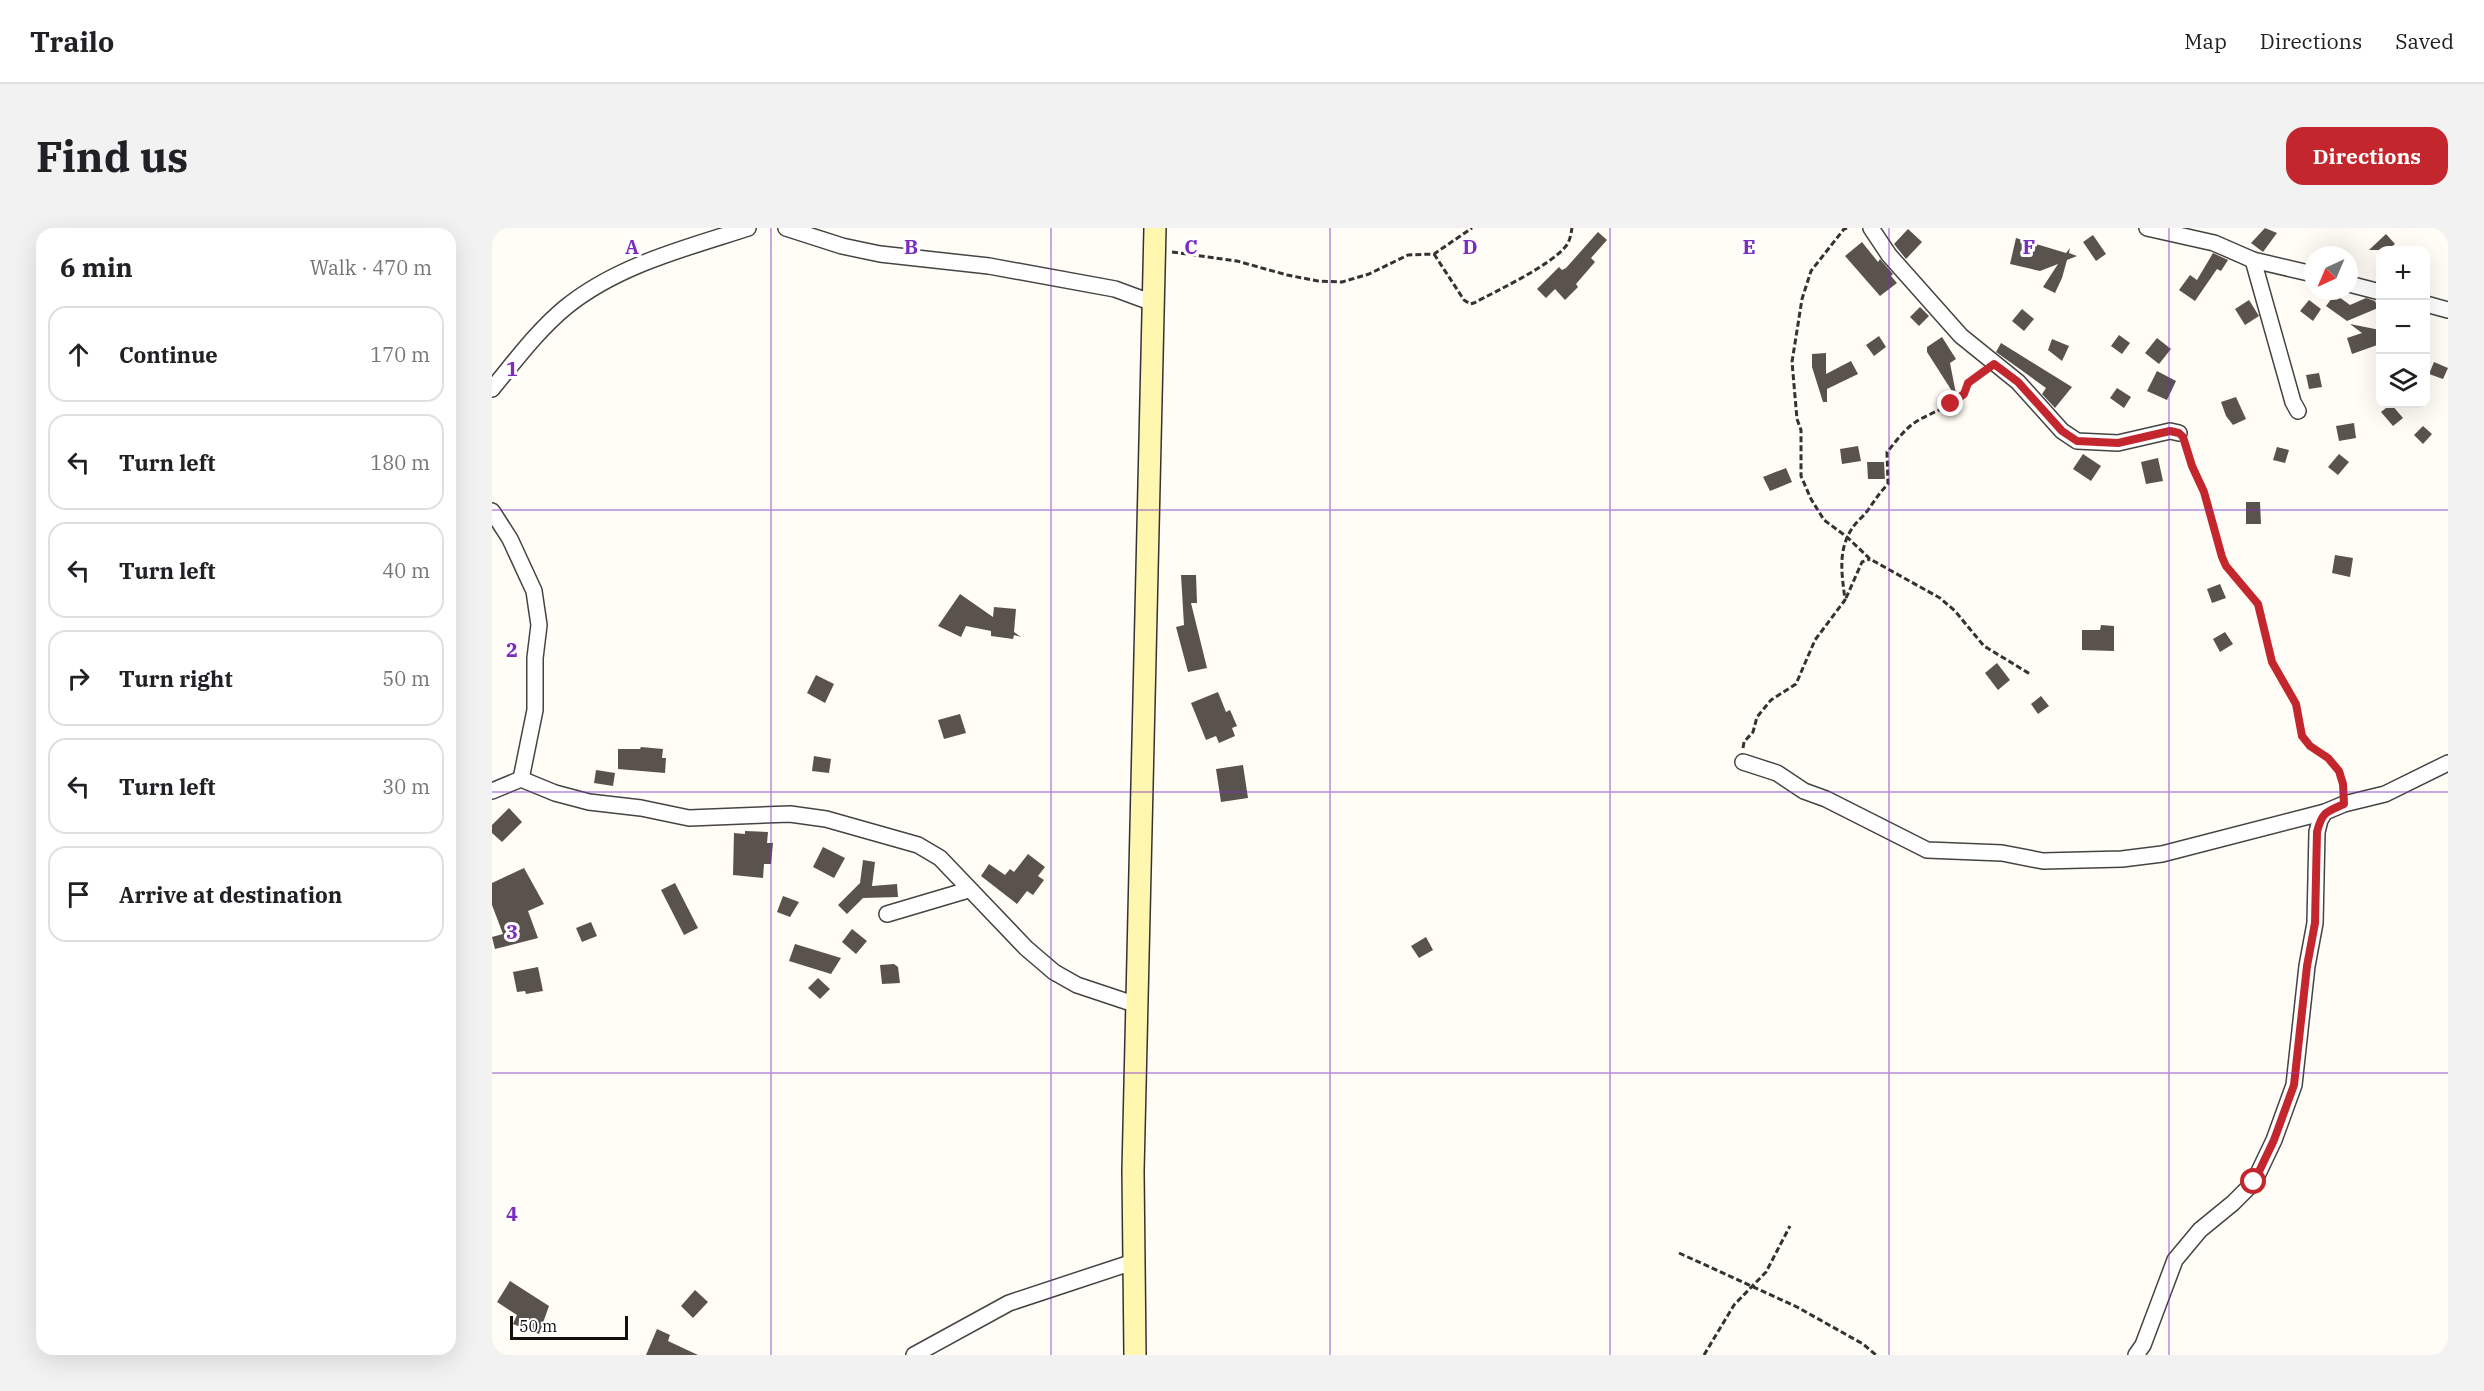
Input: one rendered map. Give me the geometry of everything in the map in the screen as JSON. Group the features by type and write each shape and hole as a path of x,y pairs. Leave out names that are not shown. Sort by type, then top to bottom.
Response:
{"main road":[{"path":"1135,1355 1133,1262 1137,1005 1155,228"}],"street":[{"path":"492,389 535,338 567,306 602,284 650,260 748,228"},
{"path":"786,228 842,246 880,254 988,266 1115,289 1153,303"},
{"path":"1871,228 1889,255 1961,336 2018,382 2062,431 2077,441 2118,443 2170,431 2179,433"},
{"path":"2147,228 2205,234 2214,243 2253,260 2304,272"},
{"path":"2253,260 2293,402 2298,411"},
{"path":"2358,286 2376,291"},
{"path":"2430,305 2448,310"},
{"path":"492,512 510,538 534,591 539,625 535,658 535,710 520,779"},
{"path":"1743,762 1777,773 1804,791 1826,799 1927,850 2002,854 2043,861 2122,860 2162,854 2385,794 2448,763"},
{"path":"492,791 520,779 571,799 641,807 689,818 768,813 826,819 918,844 940,858 968,890 1026,948 1054,972 1077,986 1137,1005"},
{"path":"2136,1355 2143,1345 2175,1260 2200,1230 2254,1182 2274,1140 2294,1085 2307,966 2315,923 2317,832 2325,812"},
{"path":"887,914 968,890"},
{"path":"914,1355 1009,1303 1133,1262"}],"path":[{"path":"1155,250 1237,261 1287,275 1327,282 1355,279 1408,255 1434,254 1472,228"},
{"path":"1434,254 1464,300 1470,304 1538,267 1561,251 1569,240 1572,228"},
{"path":"1847,228 1811,271 1802,299 1792,362 1797,419 1801,430 1801,476 1824,520 1847,537 1870,559 1940,598 1984,646 2030,674"},
{"path":"1845,600 1840,561 1847,537 1854,525 1868,511 1876,496 1888,484 1887,452 1909,427 1928,413 1951,404 1964,394 1968,383 1994,364"},
{"path":"2179,433 2183,437 2192,466 2204,492 2226,566 2258,604 2272,662 2296,704 2302,736 2310,746 2328,758 2339,771 2343,784 2344,804"},
{"path":"1743,762 1744,742 1753,732 1757,717 1771,700 1796,684 1815,640 1845,600 1862,562 1870,559"},
{"path":"1704,1355 1734,1305 1766,1272 1790,1226"},
{"path":"1679,1253 1797,1307 1863,1344 1876,1355"}],"building":[{"path":"2265,228 2277,233 2263,252 2251,243"},
{"path":"1908,229 1922,242 1906,259 1894,244"},
{"path":"1598,232 1607,240 1591,258 1595,262 1576,284 1578,287 1565,300 1555,289 1546,298 1537,289 1559,267 1562,270 1566,268"},
{"path":"2386,234 2395,244 2376,246 2376,250 2369,250"},
{"path":"2093,235 2106,254 2096,261 2083,242"},
{"path":"2016,238 2066,253 2070,248 2069,253 2077,256 2067,260 2055,293 2043,287 2058,264 2040,271 2010,264"},
{"path":"1862,242 1878,262 1880,259 1893,274 1891,276 1897,283 1880,296 1845,256"},
{"path":"2213,253 2228,260 2221,271 2217,269 2195,301 2179,290 2190,275 2197,280"},
{"path":"2366,298 2375,301 2376,309 2347,321 2326,306 2330,300 2343,300 2350,305"},
{"path":"2249,300 2259,316 2245,325 2235,309"},
{"path":"2309,300 2321,309 2313,321 2300,311"},
{"path":"1920,307 1929,316 1919,326 1910,317"},
{"path":"2022,309 2034,319 2024,331 2012,321"},
{"path":"2350,324 2376,329 2376,345 2352,354 2347,338 2362,333"},
{"path":"2119,335 2130,343 2122,354 2111,346"},
{"path":"1879,336 1886,347 1874,356 1866,345"},
{"path":"1942,337 1956,359 1950,363 1957,399 1927,352 1927,347"},
{"path":"2157,338 2171,349 2159,364 2145,353"},
{"path":"2052,339 2069,346 2062,361 2048,350"},
{"path":"2001,343 2072,387 2055,408 2042,394 2046,388 1996,352"},
{"path":"1826,353 1826,374 1851,361 1858,374 1827,389 1827,402 1823,402 1812,367 1812,354"},
{"path":"2434,362 2448,368 2443,379 2430,374"},
{"path":"2157,371 2176,381 2167,400 2147,391"},
{"path":"2319,373 2322,387 2309,389 2306,375"},
{"path":"2117,388 2131,397 2124,408 2110,398"},
{"path":"2236,397 2246,419 2233,425 2226,416 2221,402"},
{"path":"2386,408 2394,408 2403,418 2393,426 2381,412"},
{"path":"2354,423 2356,438 2339,441 2336,426"},
{"path":"2423,426 2432,434 2423,444 2414,435"},
{"path":"1858,446 1861,461 1842,464 1840,449"},
{"path":"2277,447 2289,450 2285,463 2273,460"},
{"path":"2083,454 2101,466 2091,481 2073,469"},
{"path":"2339,454 2349,462 2338,475 2328,467"},
{"path":"2158,458 2163,481 2146,484 2141,462"},
{"path":"1867,462 1884,462 1885,479 1868,479"},
{"path":"1786,468 1792,482 1770,491 1763,477"},
{"path":"2246,502 2260,502 2261,524 2246,524"},
{"path":"2335,555 2353,558 2350,577 2332,573"},
{"path":"1181,575 1196,575 1197,603 1191,603 1207,668 1188,672 1176,627 1184,625"},
{"path":"2220,584 2226,598 2212,603 2207,589"},
{"path":"960,594 993,617 994,607 1016,609 1014,632 1021,637 1014,635 1013,639 991,636 991,631 966,626 961,637 938,626"},
{"path":"2101,625 2114,626 2114,651 2082,650 2082,630 2100,630"},
{"path":"2225,632 2233,644 2220,652 2213,639"},
{"path":"1997,663 2010,680 1998,690 1985,673"},
{"path":"816,675 834,684 825,703 807,693"},
{"path":"1218,692 1226,712 1230,710 1237,726 1232,728 1235,736 1219,743 1216,736 1206,740 1191,703"},
{"path":"2041,696 2049,706 2038,714 2031,704"},
{"path":"960,714 966,733 944,739 938,720"},
{"path":"641,747 663,749 662,758 666,758 665,773 618,769 618,749 640,749"},
{"path":"814,756 831,759 829,773 812,771"},
{"path":"1243,765 1248,798 1221,802 1216,769"},
{"path":"596,770 615,773 613,786 594,783"},
{"path":"509,808 522,822 502,842 492,833 492,825"},
{"path":"745,831 768,832 767,843 773,843 771,864 764,864 763,878 733,875 734,833 745,834"},
{"path":"823,847 845,858 834,878 813,867"},
{"path":"1028,854 1045,867 1038,876 1044,880 1033,895 1027,891 1017,904 981,876 989,864 1005,875 1010,869 1014,872"},
{"path":"863,860 875,862 872,886 897,884 898,897 863,898 847,914 838,905 860,883"},
{"path":"524,868 544,904 528,911 538,938 495,949 492,937 503,934 492,905 492,883"},
{"path":"675,883 698,928 684,935 661,890"},
{"path":"783,896 799,902 790,917 777,912"},
{"path":"591,922 597,936 582,942 576,928"},
{"path":"852,929 867,941 856,954 842,942"},
{"path":"1426,937 1433,950 1419,958 1411,946"},
{"path":"795,944 841,958 831,974 789,961"},
{"path":"894,964 898,967 900,983 882,984 880,965"},
{"path":"538,967 543,991 526,994 525,991 517,992 513,972"},
{"path":"818,978 830,989 820,999 808,988"},
{"path":"510,1281 549,1306 539,1334 513,1324 517,1315 497,1302"},
{"path":"695,1290 708,1302 693,1318 681,1306"},
{"path":"657,1329 670,1335 668,1341 698,1355 646,1355"}],"route":[{"path":"1951,404 1964,394 1968,383 1994,364 2018,382 2062,431 2077,441 2118,443 2170,431 2179,433 2183,437 2192,466 2204,492 2226,566 2258,604 2272,662 2282,684 2296,704 2302,736 2310,746 2328,758 2339,771 2343,784 2344,804 2325,812 2317,832 2315,923 2307,966 2294,1085 2274,1140 2254,1182"}]}
